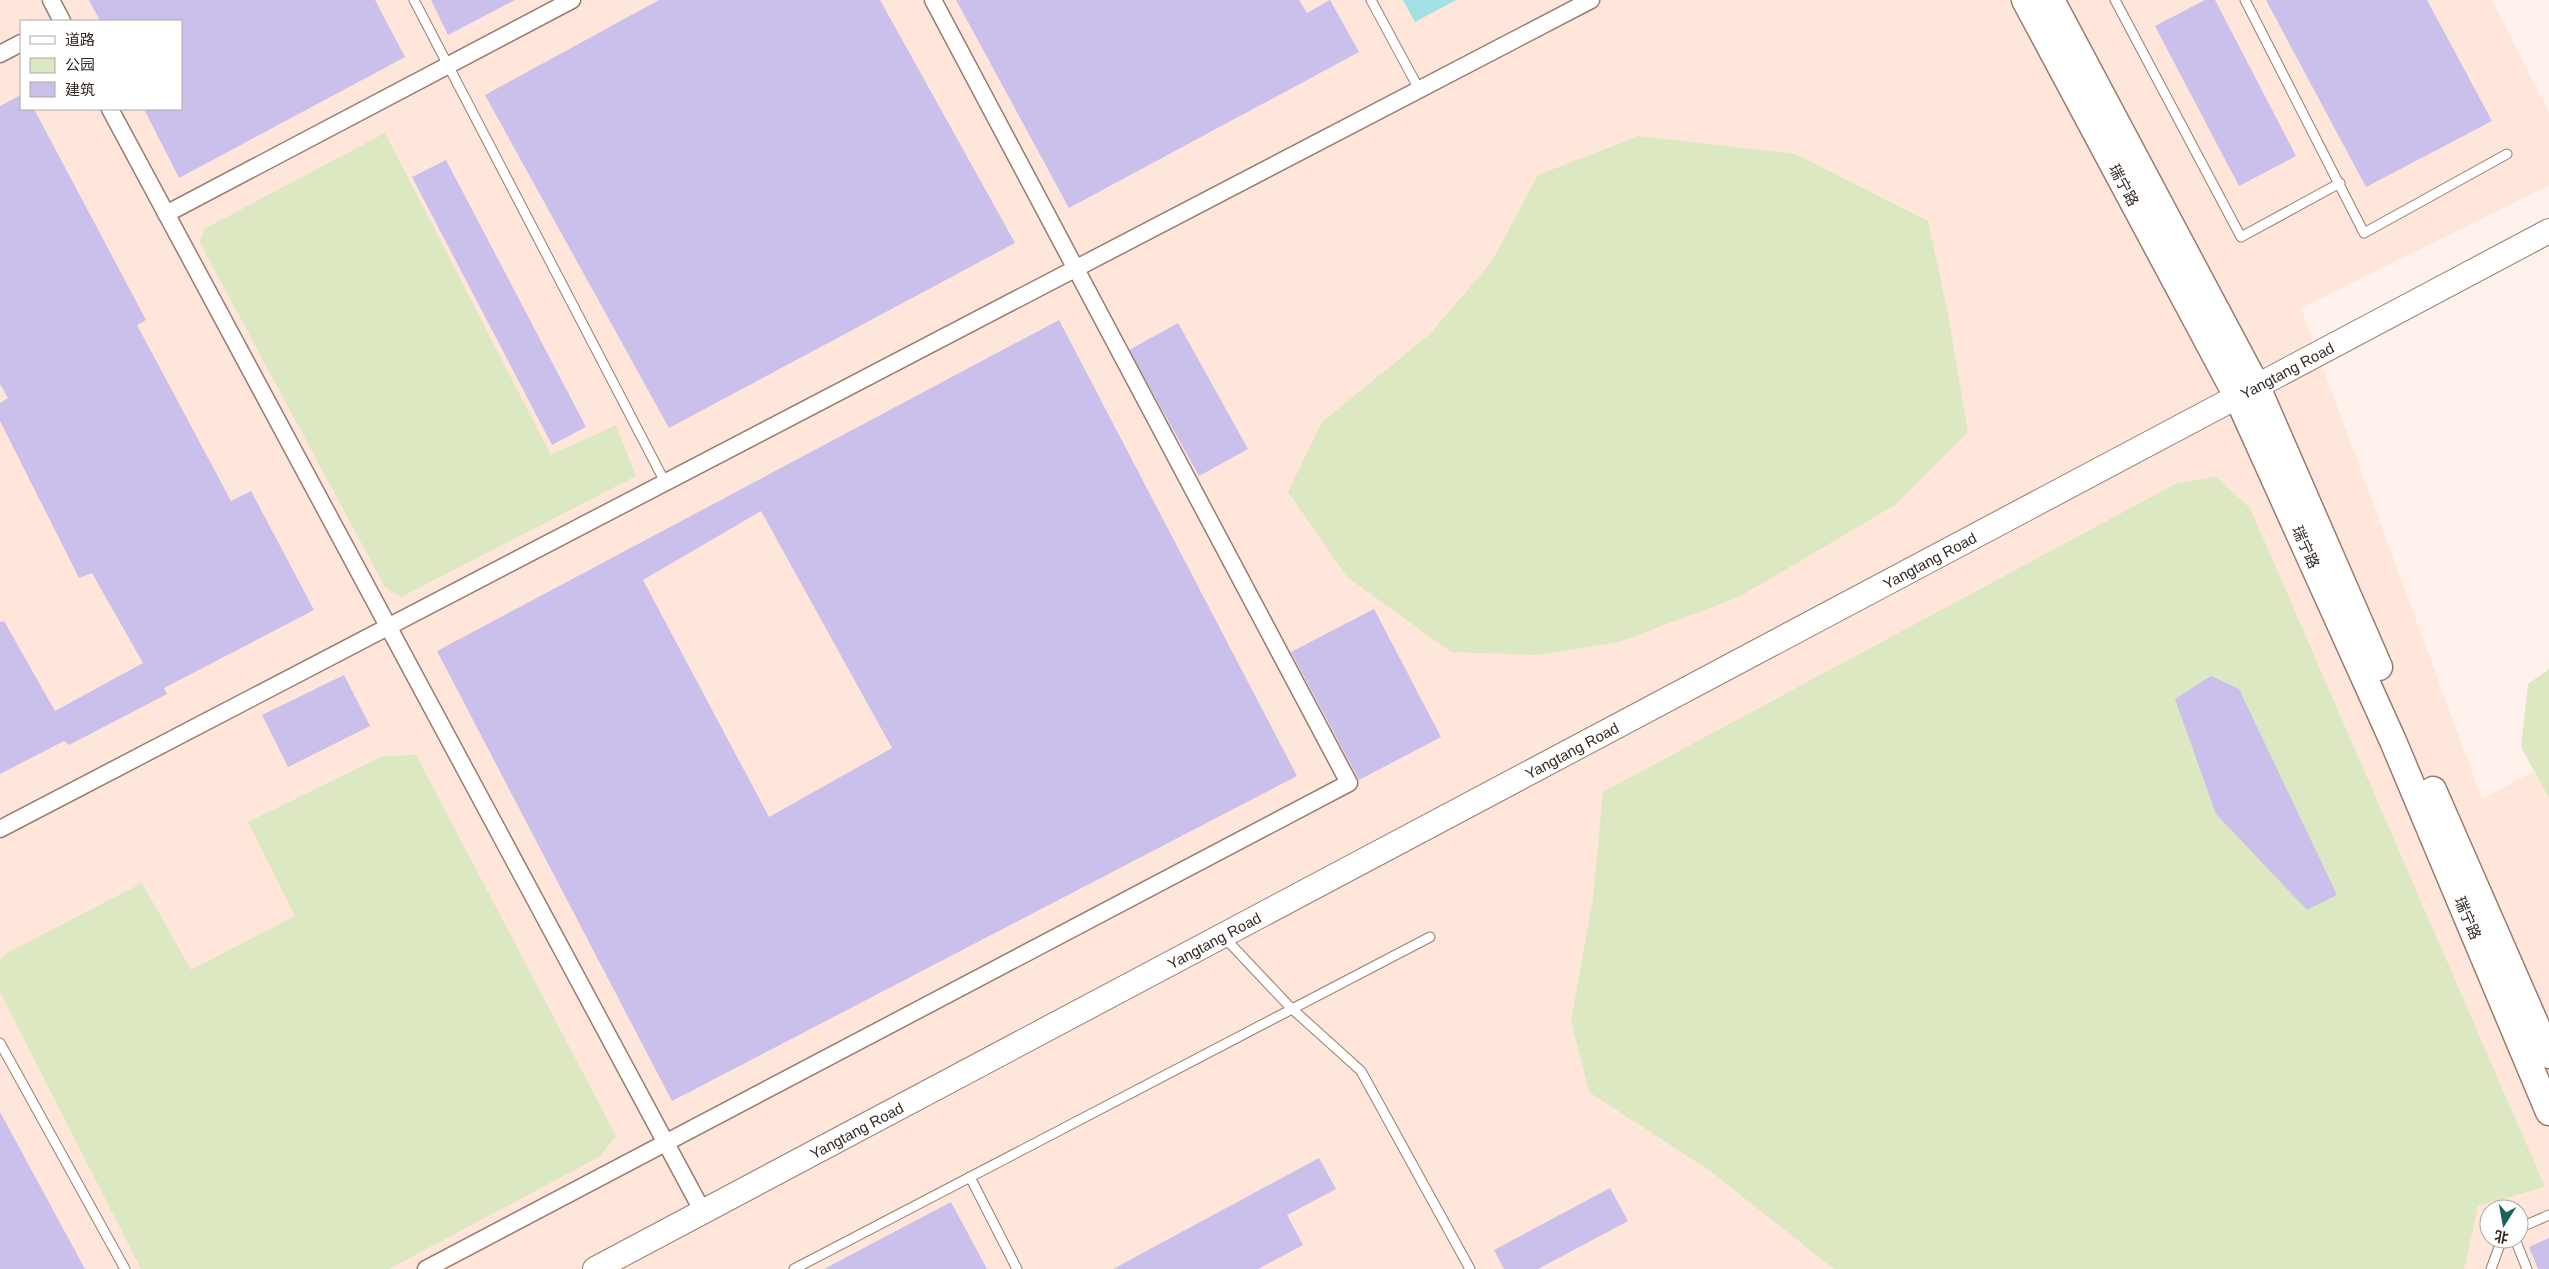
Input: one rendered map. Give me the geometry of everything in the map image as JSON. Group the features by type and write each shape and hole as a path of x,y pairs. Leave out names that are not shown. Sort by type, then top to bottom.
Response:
{"main road":[{"name":"瑞宁路","path":"2025,0 2247,390 2549,1112"},
{"name":"瑞宁路","path":"2051,0 2247,390 2549,1055"},
{"name":"Yangtang Road","path":"595,1269 2549,231"}],"street":[{"path":"51,0 61,20"},
{"path":"166,214 572,0"},
{"path":"426,1269 1350,784 933,0"},
{"path":"0,829 1075,267 1591,0"},
{"path":"0,54 20,44"},
{"path":"111,110 703,1212"}],"lane":[{"path":"414,0 665,482"},
{"path":"1371,0 1419,89"},
{"path":"2115,0 2241,237 2340,183"},
{"path":"2245,0 2364,233 2507,154"},
{"path":"1223,936 1292,1009 1360,1071 1470,1269"},
{"path":"794,1269 1430,937"},
{"path":"0,1043 125,1269"},
{"path":"970,1177 1018,1269"},
{"path":"2529,1224 2549,1215"},
{"path":"2491,1269 2498,1249"},
{"path":"2519,1249 2527,1269"}],"shaded area":[{"path":"0,0 2492,0 2549,112 2549,185 2301,308 2482,799 2534,771 2549,798 2549,1269 0,1269"}],"green space":[{"path":"385,133 551,455 616,425 636,476 401,597 385,587 200,243 204,229"},
{"path":"1639,136 1795,154 1928,221 1948,314 1968,432 1895,505 1739,597 1619,642 1539,655 1451,652 1347,577 1288,492 1322,422 1430,334 1492,261 1538,175"},
{"path":"2216,477 2250,508 2545,1187 2503,1199 2479,1199 2464,1269 1834,1269 1710,1171 1589,1092 1571,1021 1593,899 1603,792 2177,483"},
{"path":"2549,669 2549,798 2521,747 2528,684"},
{"path":"416,755 616,1136 599,1157 389,1269 141,1269 0,992 0,959 7,953 142,883 191,970 295,916 248,822 383,756"}],"water":[{"path":"1403,0 1456,0 1415,22"}],"building":[{"path":"89,0 375,0 405,57 179,178 145,110 182,110 182,20 99,20"},
{"path":"431,0 515,0 448,35"},
{"path":"659,0 880,0 1015,243 669,428 485,95"},
{"path":"956,0 1299,0 1307,13 1330,0 1359,52 1069,208"},
{"path":"2205,0 2215,0 2296,156 2239,186 2155,26"},
{"path":"2266,0 2427,0 2492,121 2366,187"},
{"path":"20,96 20,110 35,110 146,320 137,325 231,501 251,491 314,610 164,688 167,694 69,745 64,741 0,774 0,622 4,621 55,711 143,663 92,573 79,578 0,421 0,403 8,398 0,384 0,106"},
{"path":"446,160 586,427 552,445 412,177"},
{"path":"1059,320 1297,776 672,1101 437,651","holes":["761,511 892,748 769,817 643,580"]},
{"path":"1178,323 1248,449 1199,476 1129,350"},
{"path":"1374,609 1441,737 1359,780 1291,652"},
{"path":"344,675 370,726 288,767 262,715"},
{"path":"2211,676 2239,689 2337,895 2307,910 2216,814 2175,699"},
{"path":"0,1112 85,1269 0,1269"},
{"path":"1319,1158 1336,1189 1287,1215 1303,1245 1258,1269 1113,1269"},
{"path":"1610,1188 1628,1221 1538,1269 1504,1269 1494,1250"},
{"path":"951,1202 987,1269 824,1269"},
{"path":"2549,1238 2549,1269 2538,1269 2529,1247"}]}
